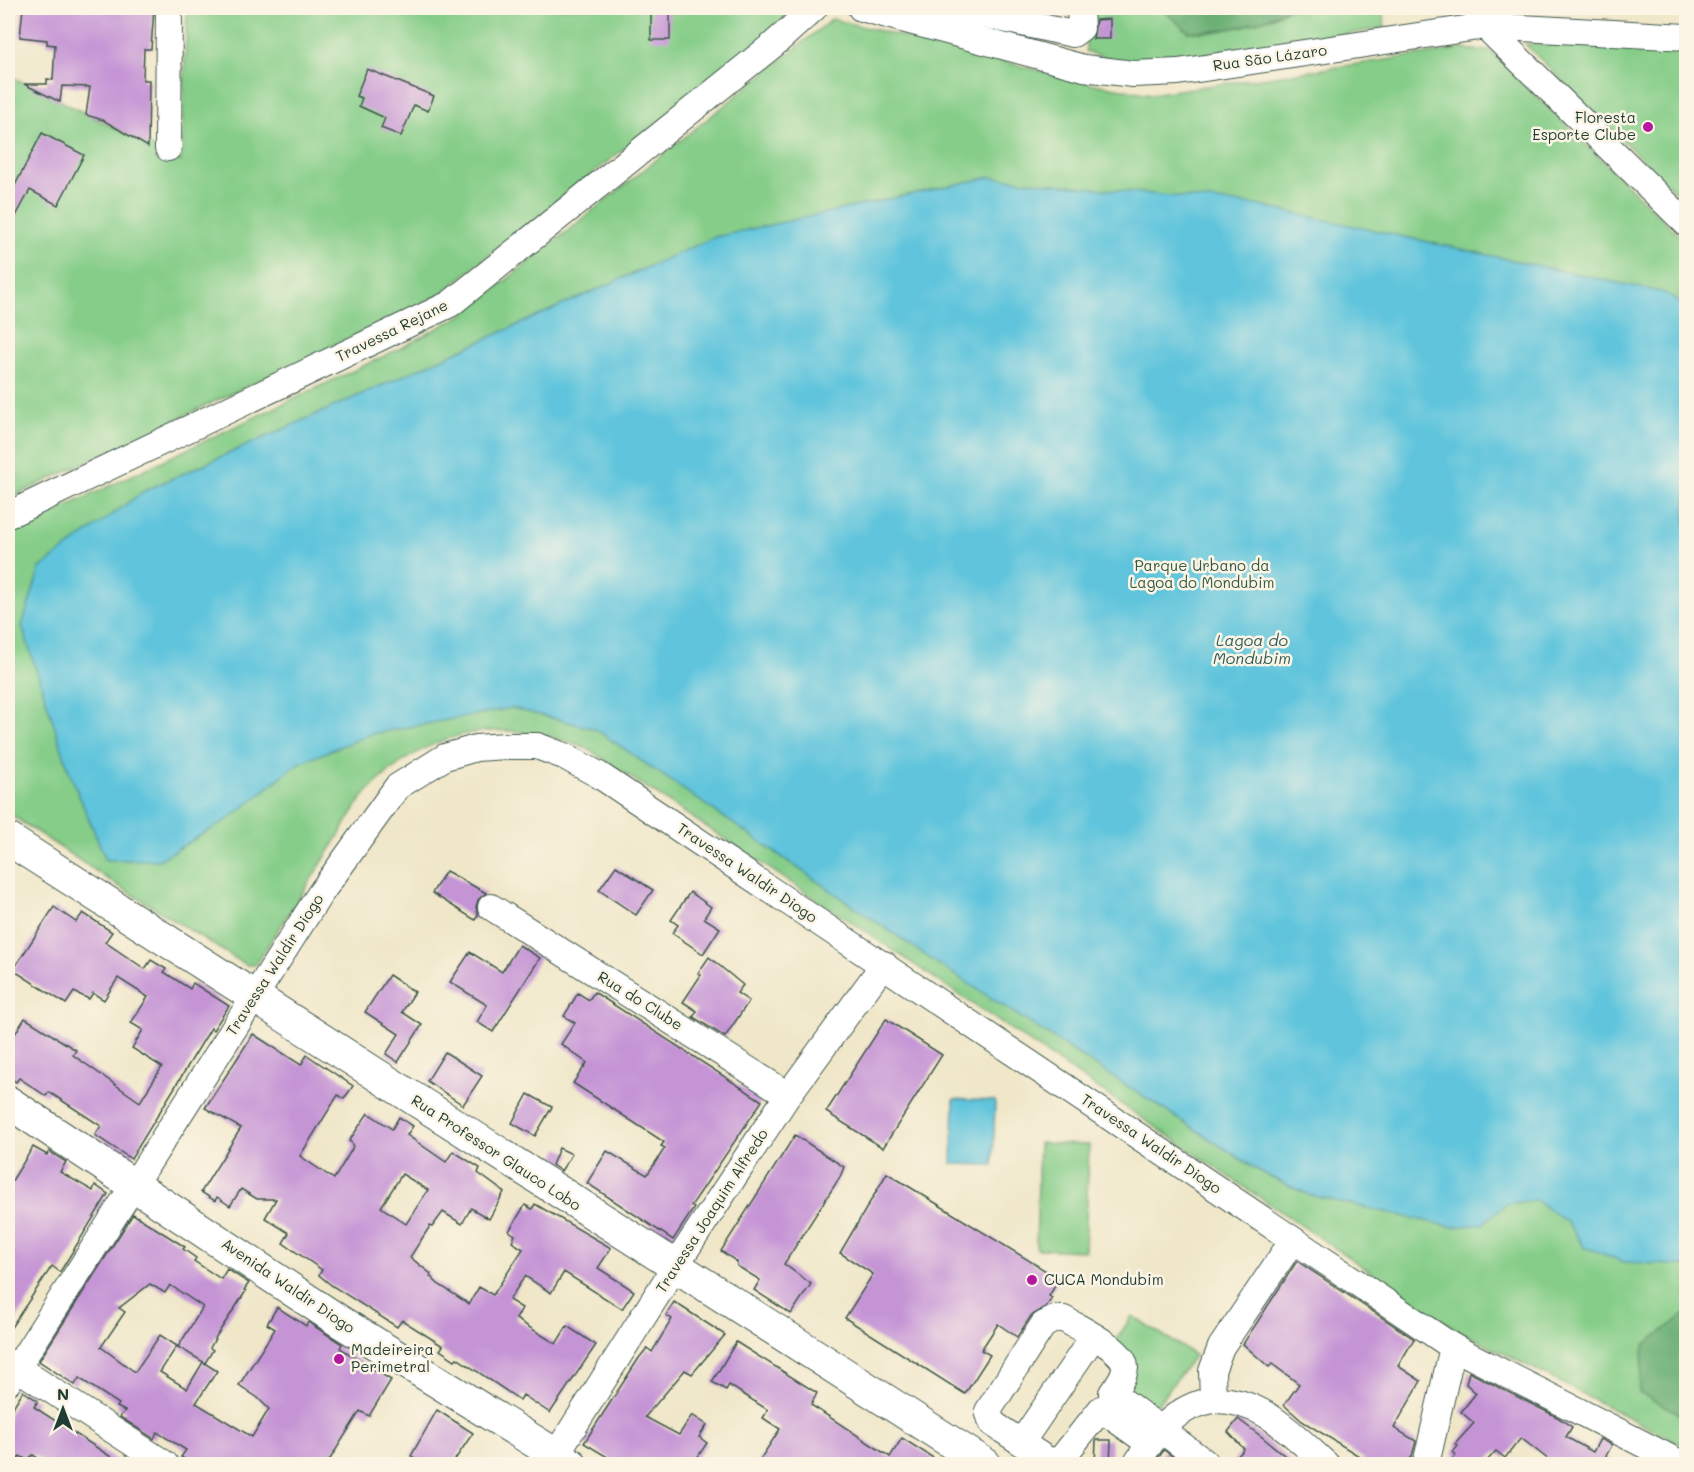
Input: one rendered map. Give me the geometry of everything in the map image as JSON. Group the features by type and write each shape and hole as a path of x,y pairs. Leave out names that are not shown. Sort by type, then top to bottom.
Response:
{"main road":[{"name":"Rua Professor Glauco Lobo","path":"8,839 985,1464"},
{"name":"Avenida Waldir Diogo","path":"8,1102 134,1183 339,1321 559,1461"}],"street":[{"path":"168,148 169,8"},
{"name":"Travessa Rejane","path":"8,515 450,304 774,44 814,8"},
{"name":"Rua São Lázaro","path":"861,8 1084,68 1133,74 1178,72 1485,17 1686,37"},
{"path":"953,8 1073,34 1081,28 1080,8"},
{"path":"1485,17 1686,223"},
{"name":"Travessa Waldir Diogo","path":"10,1371 320,894 397,787 445,757 476,748 537,746 564,756 599,775 1453,1347 1682,1464"},
{"name":"Rua do Clube","path":"491,907 788,1095"},
{"name":"Travessa Joaquim Alfredo","path":"559,1461 676,1266 788,1095 884,964"},
{"path":"1213,1400 1212,1371 1221,1347 1293,1240"},
{"path":"1148,1446 1112,1393 1124,1376 1124,1360 1121,1354 1064,1319 1055,1319 1043,1325 988,1411 993,1424 1049,1461 1061,1459 1101,1409 1148,1446 1207,1464"},
{"path":"1021,1443 1093,1337"},
{"path":"1426,1464 1453,1347"},
{"path":"10,1371 165,1464"},
{"path":"1148,1446 1186,1407 1213,1400 1229,1400 1260,1409 1286,1428 1326,1464"}],"green space":[{"path":"187,8 796,8 795,13 438,296 8,499 8,75 181,161"},
{"path":"1085,8 1166,8 1166,13 1189,32 1217,32 1274,17 1288,8 1333,8 1333,10 1382,8 1385,28 1160,64 1128,64 1086,52"},
{"path":"1166,8 1288,8 1253,24 1215,31 1189,32 1166,13"},
{"name":"Lagoa do Mondubim","path":"832,19 1094,84 1151,94 1461,49 1490,51 1686,242 1686,1447 1452,1327 863,930 585,747 526,732 498,731 471,733 445,740 419,751 394,768 360,801 255,965 246,965 114,883 8,813 8,534 401,348 464,314"},
{"name":"Floresta Esporte Clube","path":"1525,44 1686,50 1686,203"},
{"path":"1039,1143 1089,1145 1085,1251 1036,1249"},
{"path":"1686,1314 1686,1417 1639,1393 1644,1345"},
{"path":"1132,1316 1195,1355 1153,1410 1131,1403 1116,1340"}],"water":[{"name":"Lagoa do Mondubim","path":"990,177 1256,205 1665,293 1686,306 1686,1266 1624,1262 1584,1247 1568,1223 1535,1200 1506,1204 1483,1224 1453,1227 1309,1195 1264,1174 938,964 595,729 512,708 371,734 297,764 229,819 159,860 106,860 70,774 22,626 40,568 144,491 715,237"},
{"path":"954,1099 995,1101 993,1165 952,1164"}],"building":[{"path":"23,8 154,8 151,49 144,49 143,80 149,80 148,147 103,120 86,115 90,87 62,86 60,102 24,84 47,84 47,79 53,80 55,45 47,44 47,40 20,37"},
{"path":"651,8 670,8 670,40 651,40"},
{"path":"1110,19 1110,39 1093,39 1096,20"},
{"path":"367,69 434,96 428,111 414,105 401,136 381,128 385,118 359,106 362,98 356,96"},
{"path":"42,133 84,155 58,205 30,190 8,231 8,199"},
{"path":"616,866 653,890 636,915 599,890"},
{"path":"446,871 486,893 478,900 476,907 478,915 475,920 432,893"},
{"path":"690,892 711,907 704,918 720,928 703,954 672,933 678,925 671,920"},
{"path":"54,907 76,922 83,913 112,932 105,942 145,969 151,960 166,969 164,972 190,989 193,983 229,1006 213,1030 211,1028 131,1159 95,1135 101,1126 49,1092 46,1096 19,1078 16,1082 8,1076 8,1045 25,1018 76,1050 73,1055 140,1102 162,1067 132,1048 143,1030 131,1023 148,997 118,978 104,1000 93,993 89,999 74,992 66,1004 13,970"},
{"path":"519,945 540,958 493,1032 477,1022 487,1005 450,982 470,952 502,972"},
{"path":"709,957 743,985 737,993 749,1001 725,1037 693,1017 697,1011 683,1002 701,975 698,973"},
{"path":"389,975 415,992 402,1012 422,1025 398,1062 386,1054 399,1034 365,1012"},
{"path":"594,992 762,1101 691,1206 694,1208 673,1240 587,1183 607,1151 647,1175 665,1148 661,1146 664,1142 573,1083 587,1063 561,1044 575,1023 564,1016 578,993 589,1000"},
{"path":"886,1019 942,1055 883,1148 826,1112"},
{"path":"253,1034 301,1065 307,1055 353,1086 344,1099 338,1095 300,1156 334,1179 352,1149 353,1144 349,1141 368,1113 392,1129 399,1117 413,1126 407,1135 446,1162 453,1151 480,1168 478,1173 504,1192 489,1219 471,1208 462,1224 443,1212 432,1227 430,1226 410,1257 431,1274 430,1276 438,1284 469,1304 479,1287 493,1295 523,1249 512,1242 515,1235 509,1231 525,1205 532,1209 535,1204 611,1248 598,1268 634,1291 622,1309 564,1272 551,1293 525,1276 509,1300 522,1308 516,1319 556,1344 567,1326 596,1345 550,1413 523,1395 520,1400 457,1358 455,1360 440,1350 443,1346 402,1320 397,1327 331,1285 319,1275 322,1270 283,1243 289,1233 265,1218 276,1199 257,1199 241,1189 230,1206 217,1197 215,1201 201,1192 241,1128 205,1108","holes":["402,1174 428,1190 406,1224 381,1207"]},
{"path":"445,1052 482,1076 463,1105 427,1081"},
{"path":"528,1094 552,1107 535,1136 512,1123"},
{"path":"795,1135 844,1167 840,1177 784,1264 811,1284 791,1314 754,1290 760,1280 737,1266 737,1262 721,1251"},
{"path":"33,1147 47,1155 49,1151 66,1162 60,1172 93,1191 95,1185 108,1194 60,1272 52,1266 8,1332 8,1187"},
{"path":"559,1148 572,1154 561,1171 552,1165"},
{"path":"887,1173 1059,1279 1049,1296 1052,1298 1046,1307 1031,1316 1017,1337 998,1324 981,1350 990,1355 965,1394 845,1318 873,1274 840,1253"},
{"path":"133,1214 185,1247 183,1249 196,1258 194,1261 221,1279 227,1269 249,1283 217,1335 210,1348 213,1350 205,1363 178,1347 203,1307 170,1285 165,1293 150,1284 119,1308 125,1312 101,1347 135,1372 160,1335 177,1346 160,1372 187,1389 203,1362 217,1371 196,1403 252,1437 269,1409 239,1385 275,1329 267,1324 277,1307 306,1326 308,1322 342,1344 340,1348 391,1380 369,1416 360,1411 327,1464 193,1464 181,1457 186,1450 157,1432 154,1439 120,1417 125,1411 117,1407 119,1404 79,1378 75,1385 39,1361"},
{"path":"1297,1261 1414,1339 1398,1366 1421,1381 1394,1428 1416,1441 1407,1464 1361,1464 1364,1459 1302,1421 1284,1405 1299,1384 1272,1364 1269,1367 1243,1344"},
{"path":"674,1302 725,1335 692,1374 685,1370 645,1417 679,1435 692,1415 707,1425 699,1437 707,1443 693,1464 619,1464 584,1443 639,1358 647,1348 652,1352 672,1319 666,1315"},
{"path":"736,1342 817,1393 811,1405 890,1457 902,1438 943,1464 757,1464 780,1429 763,1418 768,1410 729,1385 726,1390 712,1382"},
{"path":"1469,1372 1557,1417 1572,1427 1566,1437 1593,1452 1600,1439 1612,1445 1605,1458 1617,1464 1554,1464 1521,1438 1505,1458 1496,1451 1484,1464 1447,1464 1456,1455 1453,1452 1458,1446 1455,1444 1474,1423 1461,1412 1476,1393 1466,1384"},
{"path":"23,1391 38,1401 34,1407 122,1464 47,1464 33,1455 27,1460 20,1456 15,1464 8,1464 8,1415"},
{"path":"437,1410 473,1433 452,1464 426,1464 411,1456"},
{"path":"1238,1419 1295,1464 1231,1464 1244,1449 1228,1432"},
{"path":"1096,1440 1111,1440 1110,1464 1095,1464"},
{"path":"1164,1450 1183,1464 1154,1464"}],"place":[{"name":"Floresta Esporte Clube","path":"1648,127"},
{"name":"CUCA Mondubim","path":"1032,1280"},
{"name":"Madeireira Perimetral","path":"339,1359"}],"park label":[{"name":"Parque Urbano da Lagoa do Mondubim","path":"1202,574"}]}
